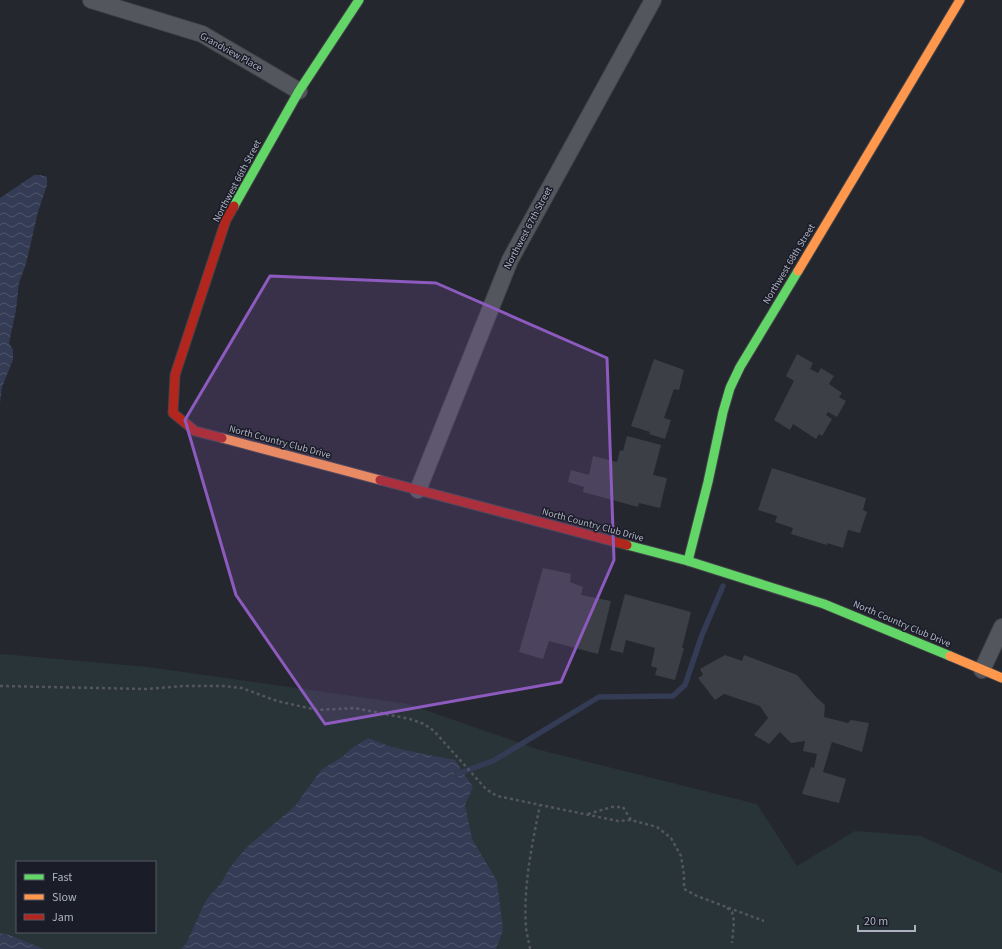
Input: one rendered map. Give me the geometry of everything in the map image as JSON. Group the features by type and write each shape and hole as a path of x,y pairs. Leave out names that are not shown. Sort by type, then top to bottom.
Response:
{"street":[{"name":"Grandview Place","path":"91,0 202,34 299,91"},
{"name":"Northwest 66th Street","path":"173,413 175,375 226,220 299,91 359,0"},
{"name":"Northwest 67th Street","path":"418,490 510,260 653,0"},
{"name":"Northwest 68th Street","path":"688,561 730,388 744,360 960,0"},
{"name":"North Country Club Drive","path":"173,413 195,430 688,561 824,604 1002,678"},
{"path":"982,670 1002,627"}],"path":[{"path":"0,686 147,689 183,686 222,686 242,688 277,701 317,710 355,708 410,719 424,724 434,731 486,789 497,796 618,821 631,820 657,827 671,838 681,856 684,875 684,889 697,896 764,921"},
{"path":"530,949 526,929 525,900 528,866 540,805"},
{"path":"588,814 612,807 623,807 631,820"},
{"path":"723,906 732,912 734,921 732,943"}],"highlighted area":[{"path":"270,276 436,283 607,358 614,560 561,682 325,724 236,595 185,420"}],"shaded area":[{"path":"3,654 148,667 408,704 540,750 757,804 797,866 855,831 921,836 1002,873 1002,949 0,949 0,655"}],"water":[{"path":"34,175 47,177 47,185 38,212 26,264 19,283 16,310 9,343 13,350 13,360 2,387 0,403 0,198"},
{"path":"368,738 389,746 455,760 473,787 465,805 472,839 497,881 503,930 496,949 181,949 186,944 206,900 221,883 231,866 248,846 295,806 321,770"},
{"path":"0,933 9,935 44,949 0,949"}],"building":[{"path":"797,354 813,363 810,369 818,373 821,368 834,376 829,384 842,393 839,397 846,401 837,417 828,412 826,415 832,419 822,436 819,434 816,439 793,424 790,430 774,420 794,381 786,376"},
{"path":"654,359 684,370 679,390 674,389 664,418 671,420 665,439 631,426"},
{"path":"627,436 661,445 653,475 667,478 660,508 639,503 638,507 583,492 584,487 568,482 571,470 589,475 593,456 617,462 620,450 623,451"},
{"path":"772,468 866,498 863,510 867,512 860,533 848,530 843,548 827,543 827,545 791,534 793,528 775,522 777,516 758,510"},
{"path":"543,568 571,574 570,582 583,587 581,595 611,601 598,654 549,641 543,659 519,652"},
{"path":"625,594 691,612 682,648 684,648 675,680 655,675 657,668 651,666 655,648 626,640 623,653 610,650"},
{"path":"725,655 742,661 744,655 797,675 825,705 824,717 848,723 851,720 869,723 862,752 832,742 823,772 846,779 839,803 802,794 811,767 814,768 817,754 803,751 805,741 791,743 780,732 769,744 754,735 768,718 760,706 724,694 715,700 698,678 703,675 700,669"}],"waterway":[{"path":"457,774 493,761 599,697 673,696 685,685 702,635 723,586"}],"traffic: fast":[{"path":"234,206 299,91 359,0"},
{"path":"688,561 730,388 740,367 798,271"},
{"path":"627,545 688,561 824,604 950,656"}],"traffic: slow":[{"path":"798,271 960,0"},
{"path":"222,438 380,480"},
{"path":"950,656 1002,678"}],"traffic: jam":[{"path":"222,438 195,431 173,413 175,375 226,220 234,206"},
{"path":"380,480 627,545"}]}
